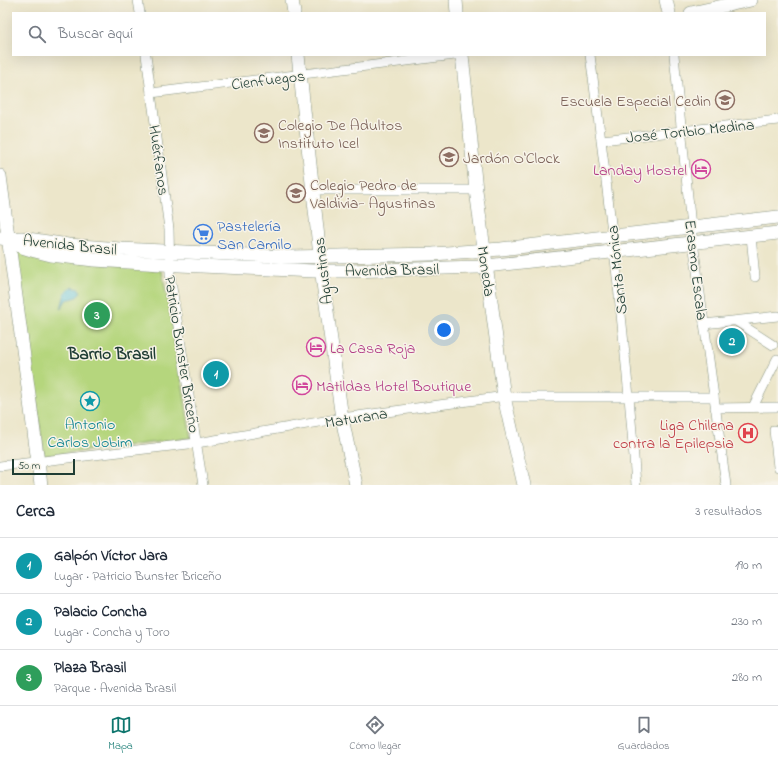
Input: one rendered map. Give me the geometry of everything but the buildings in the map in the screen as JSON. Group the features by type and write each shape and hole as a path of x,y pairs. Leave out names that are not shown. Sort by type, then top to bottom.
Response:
{"main road":[{"path":"292,0 294,12"},
{"path":"456,0 457,12"},
{"path":"666,0 669,12"},
{"path":"696,12 751,0"},
{"name":"Agustinas","path":"298,56 320,257 342,418 356,485"},
{"name":"Moneda","path":"462,56 476,190 504,397 524,485"},
{"path":"0,176 4,239 41,485"},
{"name":"Avenida Brasil","path":"4,239 28,249 51,255 94,260 433,254 484,251 778,217"},
{"name":"Avenida Brasil","path":"170,258 322,271 486,266 778,233"}],"street":[{"path":"138,0 140,12"},
{"name":"Huérfanos","path":"146,56 169,229 170,258"},
{"name":"Cienfuegos","path":"151,93 448,56"},
{"name":"Santa Mónica","path":"590,56 613,236 630,397 636,485"},
{"name":"Erasmo Escala","path":"674,56 692,243 726,485"},
{"name":"José Toribio Medina","path":"602,140 778,120"},
{"path":"313,190 476,190"},
{"path":"751,236 755,277"},
{"name":"Patricio Bunster Briceño","path":"170,258 170,275 197,443"},
{"path":"704,324 778,316"},
{"path":"736,321 776,343 772,353 778,359 753,406"},
{"name":"Maturana","path":"0,466 197,443 342,418 504,397 714,397"},
{"path":"715,408 753,406 778,407"},
{"path":"774,430 778,466"},
{"path":"197,443 203,485"}],"green space":[{"path":"18,252 162,271 178,356 191,438 44,456 16,253"}],"water":[{"path":"72,287 79,289 81,292 76,297 66,300 61,309 65,293"}],"place":[{"name":"Escuela Especial Cedin","path":"725,100"},
{"name":"Colegio De Adultos Instituto Icel","path":"264,133"},
{"name":"Jardón O'Clock","path":"449,157"},
{"name":"Landay Hostel","path":"701,169"},
{"name":"Colegio Pedro de Valdivia- Agustinas","path":"296,193"},
{"name":"Pastelería San Camilo","path":"203,234"},
{"name":"Plaza Brasil","path":"97,315"},
{"name":"Palacio Concha","path":"732,341"},
{"name":"La Casa Roja","path":"316,347"},
{"name":"Galpón Víctor Jara","path":"216,374"},
{"name":"Matildas Hotel Boutique","path":"302,385"},
{"name":"Antonio Carlos Jobim","path":"90,401"},
{"name":"Liga Chilena contra la Epilepsia","path":"748,433"}],"district":[{"name":"Barrio Brasil","path":"112,353"}]}
